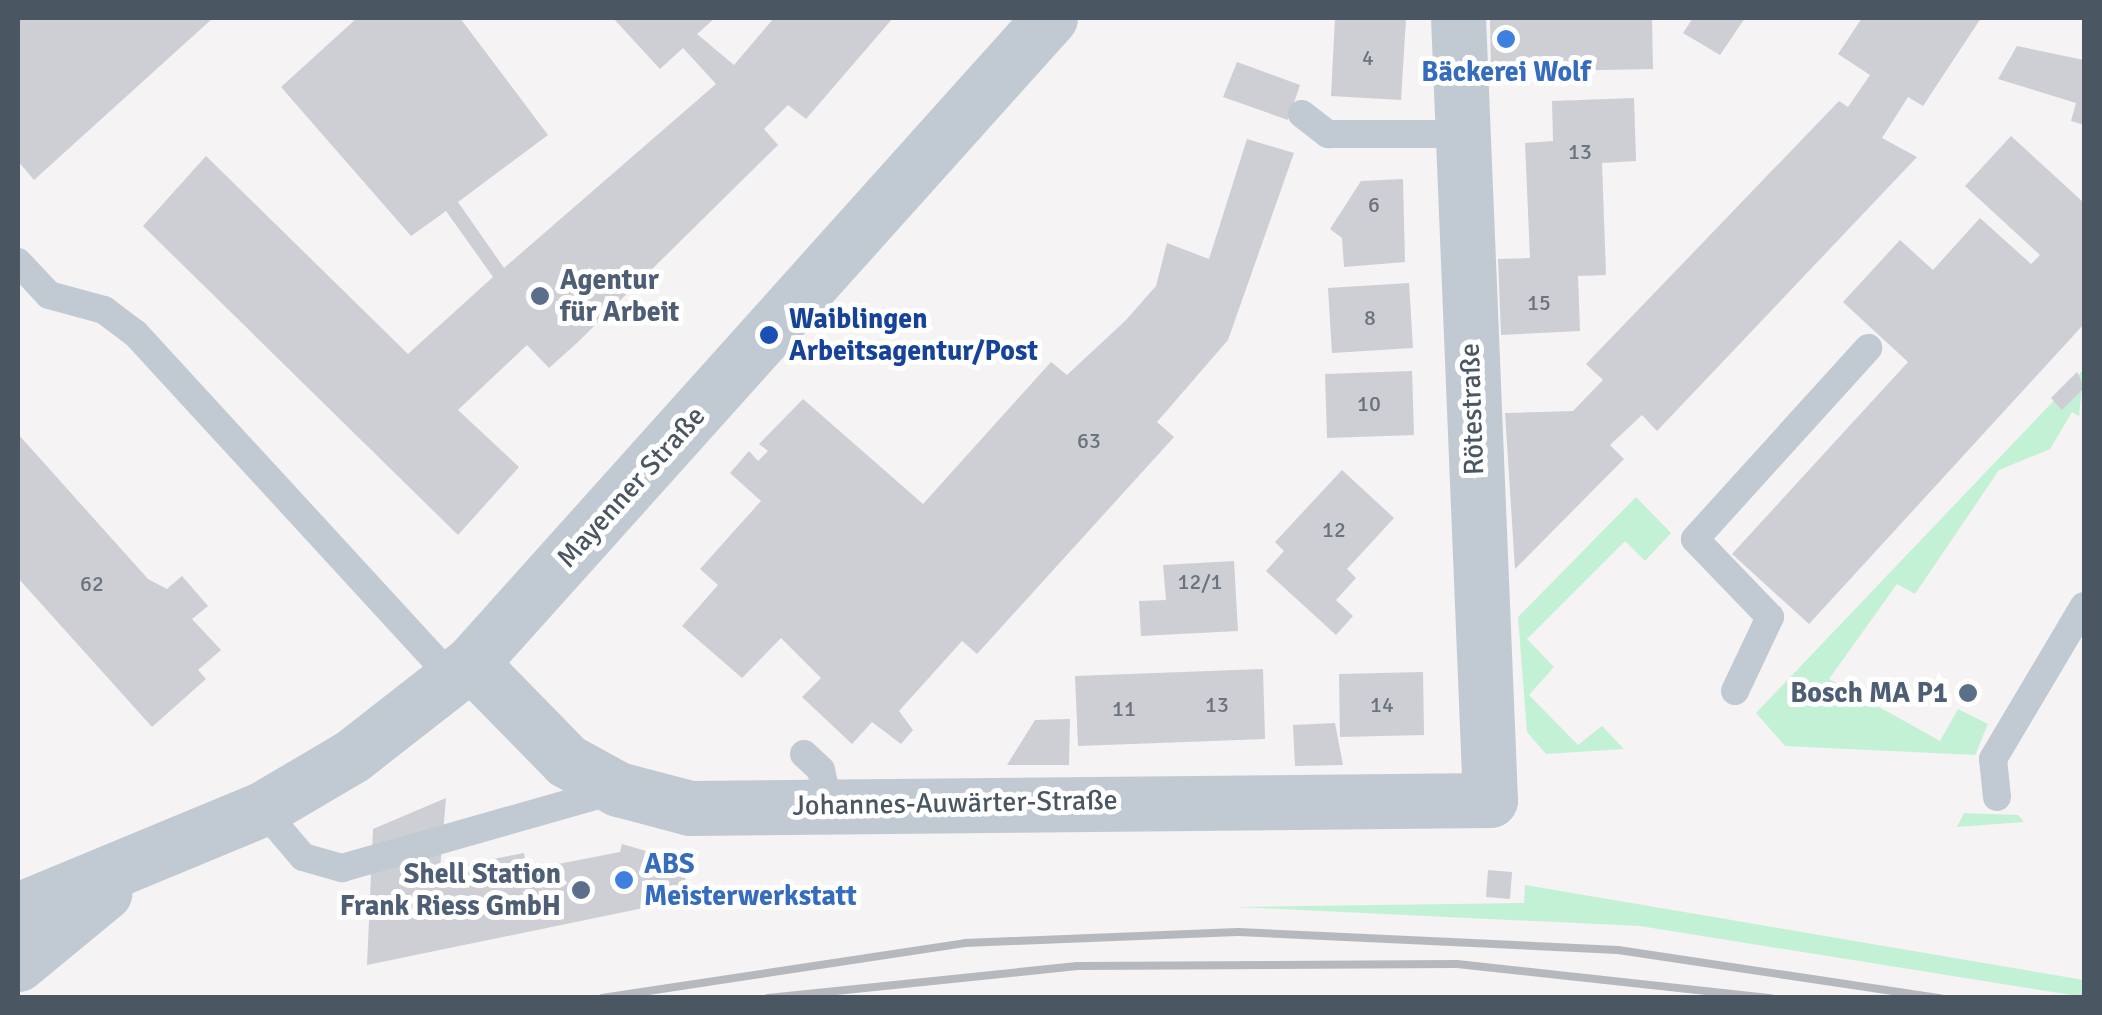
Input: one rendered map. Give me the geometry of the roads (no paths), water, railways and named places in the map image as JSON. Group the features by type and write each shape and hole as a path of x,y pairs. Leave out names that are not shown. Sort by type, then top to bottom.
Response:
{"street":[{"name":"Mayenner Straße","path":"18,910 138,864 262,809 352,756 462,671 1050,18"},
{"name":"Rötestraße","path":"1458,18 1457,134 1490,800"},
{"name":"Johannes-Auwärter-Straße","path":"462,671 567,761 618,788 690,808 1490,800"},
{"name":"Mayenner Straße","path":"18,964 138,864"}],"lane":[{"path":"1302,114 1328,134 1457,134"},
{"path":"18,262 49,295 104,310 135,333 462,671"},
{"path":"1735,691 1770,617 1695,539 1868,348"},
{"path":"1997,797 1993,758 2084,606"},
{"path":"804,754 821,770 830,807"},
{"path":"262,809 303,857 342,868 618,788"}],"railway":[{"path":"602,998 965,943 1238,932 1618,950 1941,998"},
{"path":"768,998 1077,966 1457,964 1771,998"}],"place":[{"name":"Bäckerei Wolf","path":"1506,39"},
{"name":"Agentur für Arbeit","path":"540,296"},
{"name":"Waiblingen Arbeitsagentur/Post","path":"769,335"},
{"name":"Bosch MA P1","path":"1968,693"},
{"name":"ABS Meisterwerkstatt","path":"624,880"},
{"name":"Shell Station Frank Riess GmbH","path":"581,890"}]}
